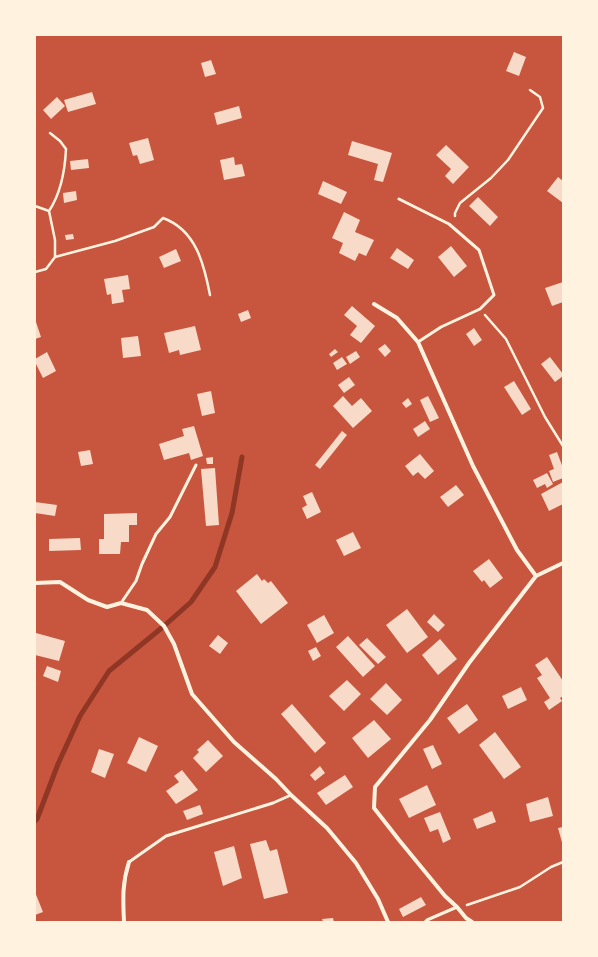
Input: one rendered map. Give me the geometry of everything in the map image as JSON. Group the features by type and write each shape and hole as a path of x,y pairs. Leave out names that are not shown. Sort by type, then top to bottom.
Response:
{"street":[{"path":"374,304 397,318 418,342 473,466 517,550 536,576"},
{"path":"472,922 466,918 445,896 374,808 375,787 430,720 469,663 536,576 563,563"},
{"path":"35,583 60,582 88,600 107,607 121,603 147,610 164,626 174,644 192,694 234,742 276,778 291,795 327,828 356,863 378,899 388,922"},
{"path":"124,922 124,878 129,862"}],"lane":[{"path":"399,199 449,224 478,250 494,294 480,309 441,327 418,342"},
{"path":"121,603 136,581 156,534 170,517 196,465"},
{"path":"129,862 166,836 273,803 291,795"},
{"path":"425,922 457,907"}],"path":[{"path":"449,224 458,224 455,214 460,203 491,178 508,160 543,108 540,96 530,90"},
{"path":"50,133 60,141 66,149 61,184 54,204 49,211 54,240 55,257"},
{"path":"35,206 49,211"},
{"path":"35,272 46,269 55,257 115,241 154,226 163,218 174,222 185,232 197,247 206,273 210,294"},
{"path":"480,309 506,339 545,417 563,446"},
{"path":"457,907 474,903 520,887 551,867 563,862"}],"building":[{"path":"514,52 526,57 519,76 506,71"},
{"path":"211,60 216,74 205,77 201,63"},
{"path":"92,92 96,104 68,112 64,100"},
{"path":"57,97 65,106 51,119 43,110"},
{"path":"239,106 242,118 217,125 214,113"},
{"path":"148,138 154,160 140,164 137,155 133,156 129,143"},
{"path":"352,141 392,153 383,182 374,180 378,164 348,155"},
{"path":"446,145 469,167 453,184 445,176 451,169 436,155"},
{"path":"234,157 235,165 242,164 245,176 224,180 220,160"},
{"path":"88,159 89,168 71,170 70,161"},
{"path":"558,177 563,181 563,203 547,191"},
{"path":"323,181 347,192 341,204 318,194"},
{"path":"76,191 77,200 64,203 63,193"},
{"path":"478,197 498,217 490,226 469,206"},
{"path":"344,212 360,220 355,232 374,240 366,256 359,253 355,261 339,253 343,243 332,238"},
{"path":"73,234 74,239 66,240 65,235"},
{"path":"451,246 467,266 454,277 438,257"},
{"path":"397,248 414,260 408,269 390,258"},
{"path":"176,249 181,261 164,268 159,257"},
{"path":"128,275 130,289 122,290 124,302 112,304 111,294 107,295 104,279"},
{"path":"563,282 563,302 552,306 545,288"},
{"path":"352,306 375,326 361,343 350,335 357,326 344,315"},
{"path":"248,310 251,318 241,322 238,314"},
{"path":"35,319 41,337 35,339"},
{"path":"195,326 201,350 180,355 179,350 169,353 164,333"},
{"path":"474,328 482,340 474,346 466,334"},
{"path":"138,336 141,356 123,358 121,338"},
{"path":"385,344 391,351 385,357 378,349"},
{"path":"335,349 338,352 331,357 329,354"},
{"path":"356,351 360,357 350,364 346,357"},
{"path":"47,352 56,371 43,378 35,359"},
{"path":"342,357 347,364 337,370 333,363"},
{"path":"550,357 563,374 563,376 555,382 541,364"},
{"path":"349,377 355,385 344,393 338,385"},
{"path":"514,381 531,409 522,415 504,387"},
{"path":"211,391 215,413 202,416 197,394"},
{"path":"343,396 352,406 361,398 372,411 353,428 333,406"},
{"path":"428,396 439,418 430,422 420,400"},
{"path":"408,398 412,404 406,408 402,403"},
{"path":"425,421 430,429 418,437 413,429"},
{"path":"194,426 203,456 191,460 189,453 164,460 159,444 184,436 182,429"},
{"path":"342,431 347,435 320,469 315,465"},
{"path":"90,450 93,464 81,466 78,452"},
{"path":"557,452 563,468 563,478 553,482 549,471 554,469 549,455"},
{"path":"420,454 434,471 425,479 418,472 413,476 405,466"},
{"path":"213,457 213,464 207,464 206,458"},
{"path":"215,468 219,525 206,526 201,469"},
{"path":"547,473 553,484 547,488 545,484 537,488 533,480"},
{"path":"563,482 563,504 549,511 541,494"},
{"path":"456,485 464,495 448,507 440,497"},
{"path":"312,492 321,512 307,519 302,508 307,505 303,496"},
{"path":"35,502 57,505 55,516 35,513"},
{"path":"137,513 137,525 129,525 129,542 121,542 120,554 99,554 99,539 104,539 104,514"},
{"path":"353,532 361,548 344,556 336,540"},
{"path":"80,538 81,550 49,551 49,539"},
{"path":"489,559 503,578 490,588 484,580 482,582 473,571"},
{"path":"257,574 262,581 264,579 268,583 271,581 288,603 261,624 236,591"},
{"path":"407,609 428,637 407,653 386,625"},
{"path":"434,614 445,625 438,632 427,622"},
{"path":"324,615 334,633 317,643 307,625"},
{"path":"36,633 65,641 59,661 35,655"},
{"path":"218,635 228,643 220,654 209,646"},
{"path":"348,636 375,666 363,677 336,647"},
{"path":"367,638 386,657 378,664 359,645"},
{"path":"440,639 457,659 438,675 422,655"},
{"path":"316,647 321,656 313,661 308,651"},
{"path":"547,657 563,681 563,696 560,698 562,701 549,710 544,702 550,698 537,678 542,675 535,665"},
{"path":"47,666 61,671 58,682 43,676"},
{"path":"347,680 361,694 344,711 329,696"},
{"path":"386,683 402,700 387,715 370,699"},
{"path":"521,687 527,700 508,709 502,696"},
{"path":"292,704 326,743 315,753 281,714"},
{"path":"467,704 478,720 459,734 447,718"},
{"path":"374,720 391,739 368,758 352,738"},
{"path":"495,732 521,767 504,779 479,745"},
{"path":"139,737 158,746 146,772 127,763"},
{"path":"208,740 223,756 206,772 193,758 199,752 197,750"},
{"path":"433,745 442,764 432,769 423,749"},
{"path":"99,749 114,754 105,778 91,772"},
{"path":"320,766 325,773 315,781 310,775"},
{"path":"182,770 198,790 176,804 166,791 179,782 174,776"},
{"path":"345,775 353,787 326,805 317,793"},
{"path":"427,785 436,805 409,818 399,799"},
{"path":"548,797 553,816 530,822 526,804"},
{"path":"200,805 203,814 187,820 183,811"},
{"path":"492,811 496,822 477,829 473,819"},
{"path":"440,812 451,839 443,843 438,829 430,832 424,818"},
{"path":"563,827 563,846 558,828"},
{"path":"266,840 270,851 277,849 288,893 264,899 250,844"},
{"path":"234,846 242,878 223,886 214,852"},
{"path":"35,892 43,912 35,915"},
{"path":"421,897 426,905 403,917 399,909"},
{"path":"333,918 334,922 323,922 322,919"}],"waterway":[{"path":"35,821 58,764 80,716 109,671 191,602 215,567 232,513 242,457"}]}
